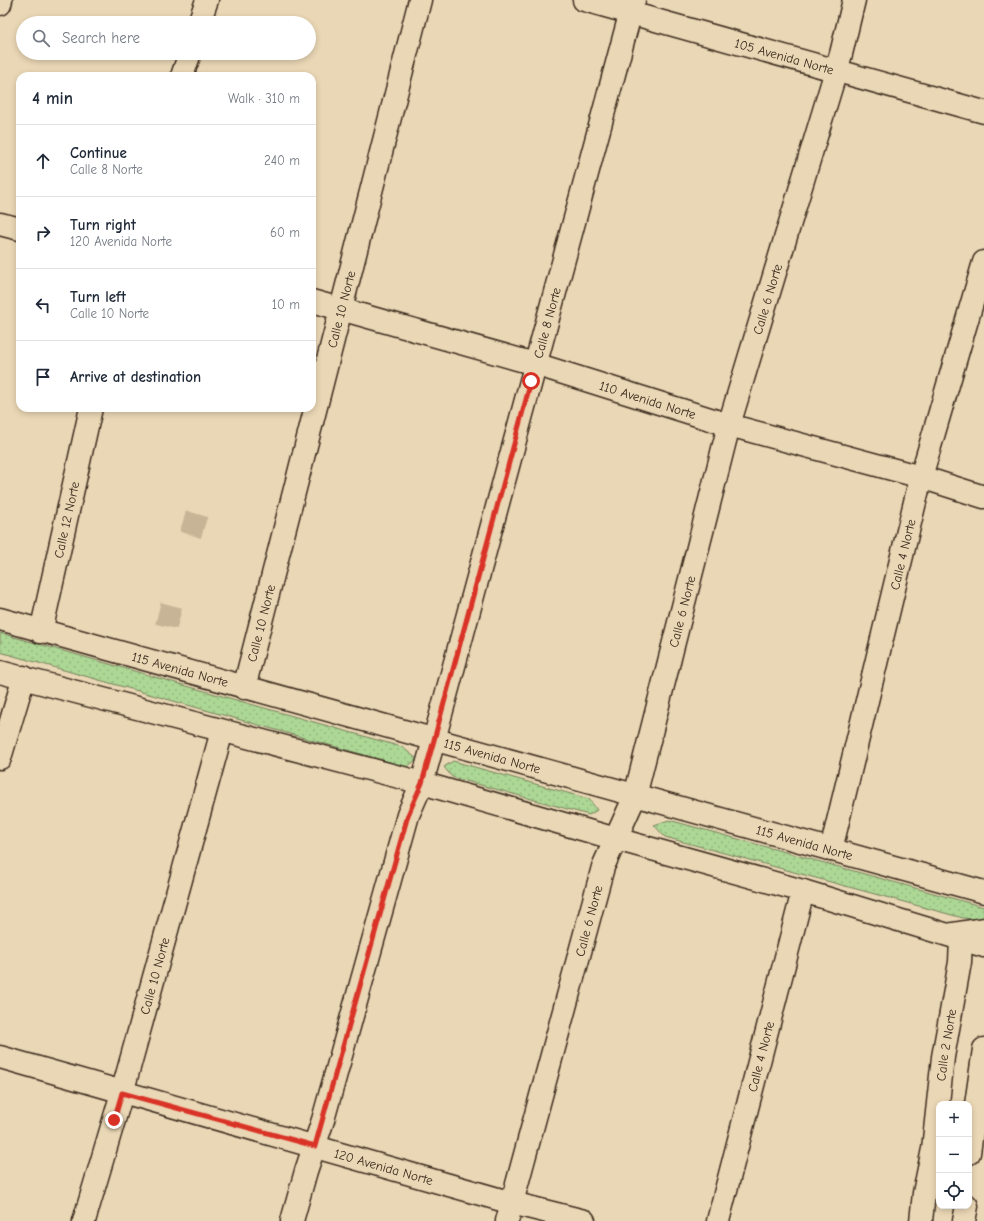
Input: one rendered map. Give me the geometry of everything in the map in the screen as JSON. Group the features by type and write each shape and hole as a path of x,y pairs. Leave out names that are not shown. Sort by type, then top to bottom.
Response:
{"street":[{"path":"0,4 1,0"},
{"path":"201,16 207,0"},
{"name":"Calle 10 Norte","path":"316,406 420,0"},
{"name":"105 Avenida Norte","path":"584,0 632,7 836,72 984,112"},
{"name":"Calle 6 Norte","path":"510,1212 603,867 635,796 729,425 836,72 854,0"},
{"name":"Calle 8 Norte","path":"292,1221 306,1171 315,1146 408,815 422,783 632,7"},
{"path":"183,72 188,60"},
{"path":"0,224 16,228"},
{"name":"Calle 4 Norte","path":"831,850 921,477 984,262"},
{"name":"110 Avenida Norte","path":"316,302 535,364 729,425 921,477 984,497"},
{"name":"Calle 12 Norte","path":"41,632 90,412"},
{"name":"Calle 10 Norte","path":"244,688 314,412"},
{"name":"115 Avenida Norte","path":"0,619 41,632 831,850 984,890"},
{"path":"0,672 24,677 222,731 422,783 616,840 803,891 984,946"},
{"path":"0,758 24,677"},
{"name":"Calle 10 Norte","path":"84,1221 122,1093 222,731"},
{"name":"Calle 4 Norte","path":"718,1221 803,891"},
{"path":"954,938 984,929"},
{"name":"Calle 2 Norte","path":"937,1137 943,1057 960,962 954,938"},
{"path":"971,1137 984,1049"},
{"name":"120 Avenida Norte","path":"0,1057 122,1093 315,1146 510,1212 584,1221"},
{"name":"Calle 2 Norte","path":"921,1221 924,1193 936,1149"},
{"path":"964,1221 966,1209"}],"green space":[{"path":"0,633 402,747 417,759 407,767 0,652"},
{"path":"453,761 589,799 597,810 589,815 452,777 444,767"},
{"path":"669,820 984,907 984,920 963,918 665,837 654,825"}],"tunnel":[{"path":"183,521 206,528"},
{"path":"158,613 182,619"}],"route":[{"path":"114,1120 122,1093 315,1146 408,815 422,783 531,381"}]}
